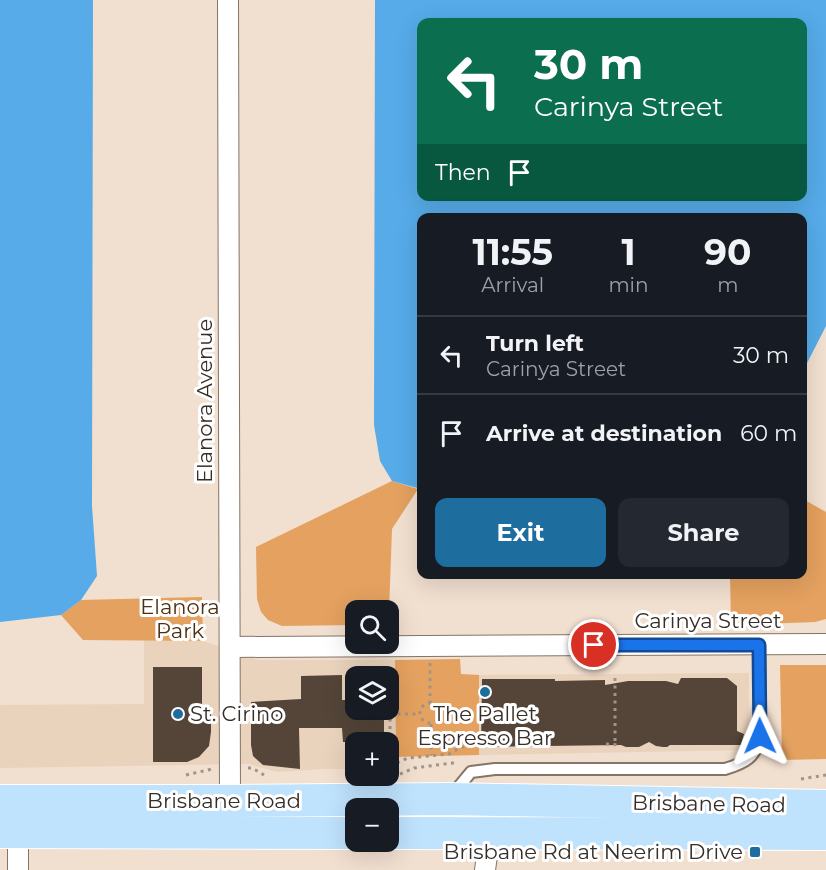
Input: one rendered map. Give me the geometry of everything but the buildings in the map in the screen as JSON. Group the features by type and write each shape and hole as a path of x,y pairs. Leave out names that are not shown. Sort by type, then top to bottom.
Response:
{"main road":[{"name":"Brisbane Road","path":"9,801 448,799 826,806"},
{"name":"Brisbane Road","path":"9,832 345,832"},
{"name":"Brisbane Road","path":"399,833 826,834"}],"street":[{"name":"Elanora Avenue","path":"228,0 230,801"},
{"name":"Carinya Street","path":"230,647 826,644"},
{"path":"9,801 9,832 18,870"},
{"path":"485,870 490,833 489,801"}],"lane":[{"name":"Brisbane Road","path":"448,799 471,772 495,769 726,769 747,761 757,749 760,736 759,645"}],"path":[{"path":"429,646 430,703"},
{"path":"615,678 615,744"},
{"path":"430,703 439,707 440,714 437,722 430,724 421,719 420,714 423,707 430,703"},
{"path":"390,732 390,714 420,714"},
{"path":"440,714 477,714"},
{"path":"430,724 431,755"},
{"path":"606,744 621,745"},
{"path":"399,762 408,758 449,754 461,747 482,745"}],"shaded area":[{"path":"144,640 203,641 259,660 395,660 395,666 345,666 345,720 396,720 396,732 345,732 345,769 277,772 249,764 0,768 0,705 144,704"},
{"path":"749,673 748,750 479,755 479,675"}],"green space":[{"path":"392,481 417,489 392,529 389,600 345,600 345,625 282,626 268,620 261,612 257,599 256,547"},
{"path":"807,501 826,512 826,619 815,622 731,625 730,579 807,579"},
{"name":"Elanora Park","path":"202,597 203,641 83,640 61,615 81,600"},
{"path":"460,659 461,674 479,675 479,755 399,757 399,732 396,732 396,720 399,720 399,666 395,666 395,660"},
{"path":"780,665 826,665 826,759 782,760"}],"water":[{"path":"0,0 93,0 92,506 97,576 81,600 61,615 0,622"},
{"path":"375,0 826,0 826,326 807,363 807,213 417,213 417,488 392,481 380,461 374,425"}],"place":[{"name":"The Pallet Espresso Bar","path":"485,692"},
{"name":"St. Cirino","path":"178,714"},
{"name":"Brisbane Rd at Neerim Drive","path":"755,852"}],"route":[{"path":"594,645 759,645 760,736"}]}
